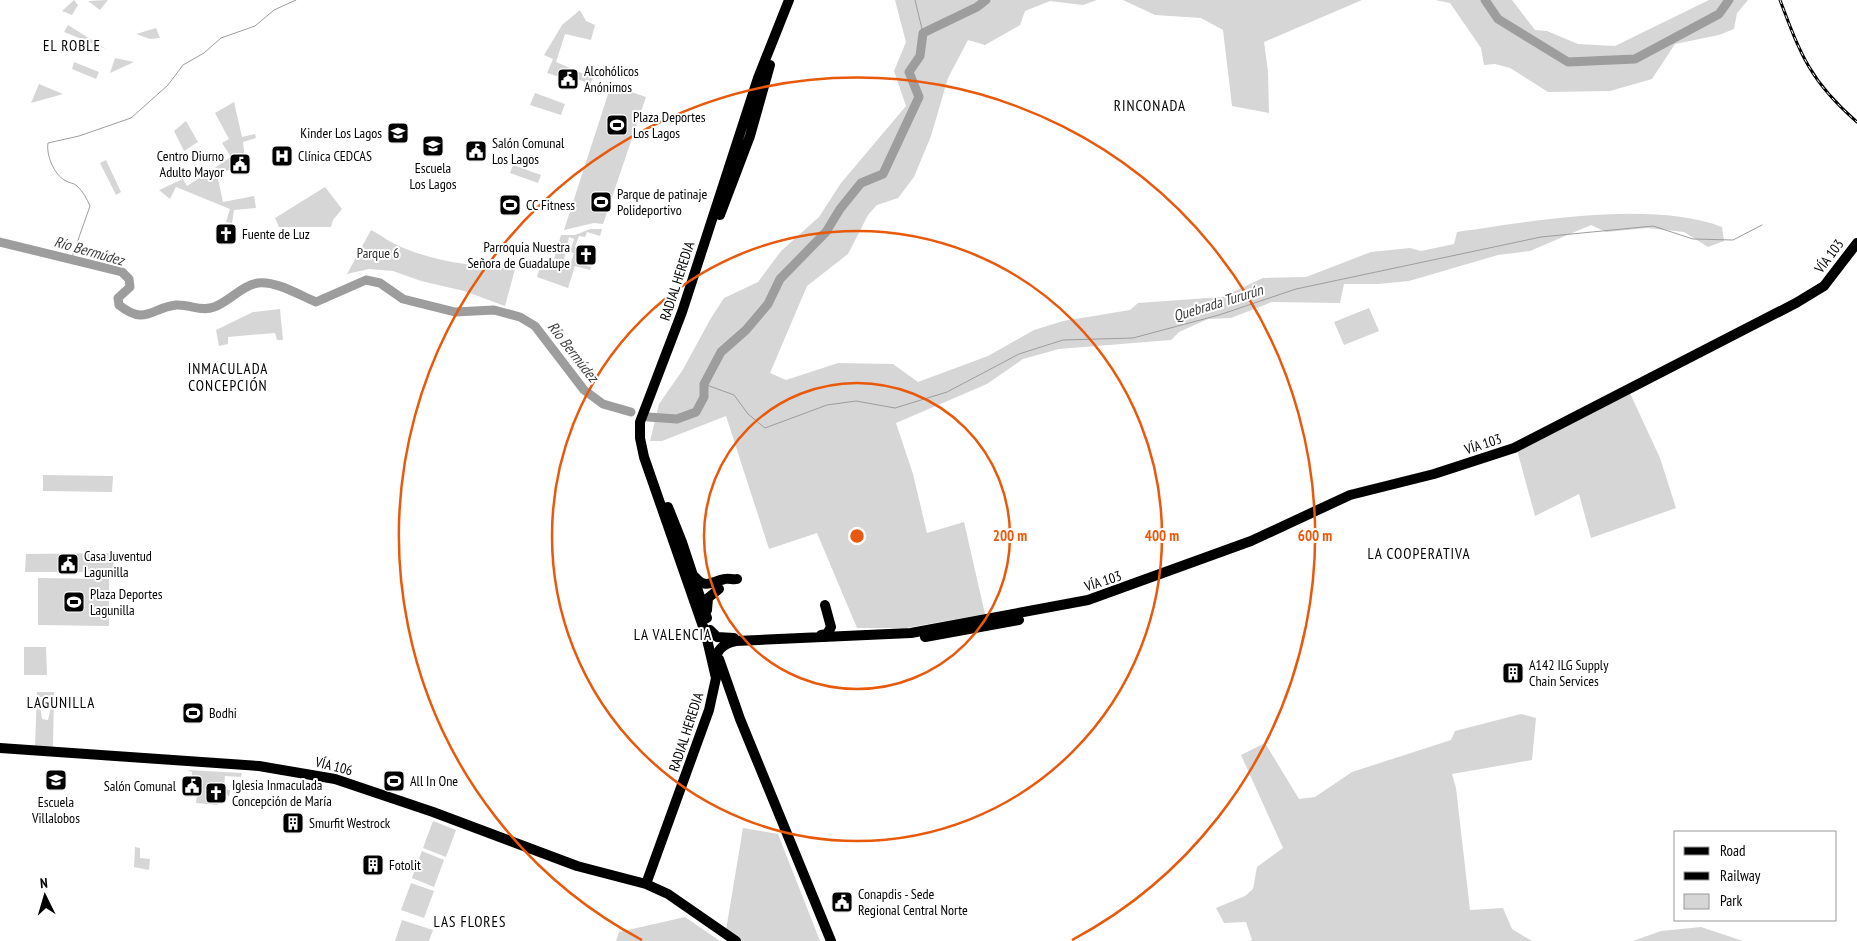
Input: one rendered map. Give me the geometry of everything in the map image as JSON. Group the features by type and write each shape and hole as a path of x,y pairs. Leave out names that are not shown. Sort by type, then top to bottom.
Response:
{"main road":[{"name":"RADIAL HEREDIA","path":"646,884 674,813 715,689 715,666 644,457 640,438 640,422 702,256 704,244 758,78 788,2"},
{"path":"702,256 741,164 788,2"},
{"path":"741,164 738,156 751,119 758,78"},
{"path":"704,244 733,171 741,164"},
{"name":"VÍA 103","path":"752,641 929,636 1035,616 1127,588 1251,541 1350,495 1434,474 1514,448 1796,303 1824,286 1857,242"},
{"name":"RADIAL HEREDIA","path":"644,457 670,512 700,595 740,719 831,941"},
{"path":"656,492 673,529 695,590 700,595"},
{"path":"692,574 700,583 707,585 724,579 737,578"},
{"path":"719,589 708,598 709,625 721,638 741,638 752,641"},
{"name":"VÍA 103","path":"844,638 911,632 1080,602"},
{"path":"783,639 827,634 831,627 825,605"},
{"path":"955,625 1035,616"},
{"path":"729,688 724,660 732,646 743,644 828,642 844,638"},
{"path":"715,666 717,652 731,642 752,641"},
{"path":"715,689 723,690 727,694 740,719"},
{"name":"VÍA 106","path":"0,748 259,766 335,779 433,812 577,866 646,884"},
{"path":"646,884 668,894 737,941"}],"green space":[{"path":"74,0 78,5 72,15 62,11"},
{"path":"108,0 100,10 88,1"},
{"path":"895,0 1097,0 1083,5 1050,1 1025,11 1020,25 985,45 968,40 948,78 931,136 914,177 898,198 877,205 868,215 848,254 807,286 770,373 786,380 838,363 893,364 918,382 988,356 1034,330 1063,321 1130,310 1138,303 1222,297 1263,278 1306,277 1371,252 1410,248 1421,251 1454,244 1457,232 1555,218 1591,215 1661,215 1693,219 1722,227 1724,241 1708,247 1684,232 1647,228 1606,232 1591,225 1530,251 1498,255 1409,281 1378,284 1344,284 1340,303 1272,302 1231,318 1208,319 1179,332 1171,340 1059,349 1023,359 987,384 896,423 913,474 927,533 964,522 985,614 906,628 857,628 817,533 769,549 726,416 662,441 650,441 659,404 682,371 724,298 758,282 781,251 819,217 841,183 906,106 894,71 906,42"},
{"path":"1123,0 1362,0 1264,42 1268,71 1269,113 1232,106 1223,30 1201,18 1155,15"},
{"path":"1435,0 1512,0 1535,30 1547,31 1578,44 1615,46 1709,0 1748,0 1737,13 1734,29 1719,35 1675,44 1652,79 1610,91 1548,92 1510,68 1495,64 1484,65 1481,48 1450,3"},
{"path":"580,10 586,21 595,25 591,40 565,34 556,62 593,78 590,84 562,73 560,77 547,73 553,59 544,55 562,25"},
{"path":"68,25 106,49 64,32"},
{"path":"156,28 160,38 150,39 136,34"},
{"path":"115,58 134,62 110,73"},
{"path":"74,62 99,72 96,79 72,69"},
{"path":"39,84 63,94 31,103"},
{"path":"611,85 646,97 603,224 594,223 564,230"},
{"path":"535,93 565,104 561,115 530,105"},
{"path":"234,102 242,137 255,134 256,138 243,142 245,159 233,162 234,168 217,174 223,202 254,196 256,208 234,210 232,223 226,222 230,209 176,187 170,199 159,190 183,179 187,186 231,157 222,143 229,139 215,113"},
{"path":"186,121 198,142 184,151 174,131"},
{"path":"106,160 121,192 116,195 100,163"},
{"path":"513,165 541,175 538,183 510,173"},
{"path":"325,187 342,209 333,220 331,227 279,227 275,218"},
{"path":"590,229 602,229 600,236 587,232 585,237 579,236 575,247 579,248 575,262 591,267 590,270 575,266 568,288 537,277 540,267 551,270 561,235 575,235","holes":["569,237 574,239 570,252 574,253 571,262 564,259"]},
{"name":"Parque 6","path":"371,230 397,245 443,260 486,267 515,269 505,306 464,291 421,281 393,271 369,269 347,274"},
{"path":"1369,308 1379,331 1344,345 1334,322"},
{"path":"280,309 283,340 277,340 275,333 228,337 228,344 219,346 216,330 253,312"},
{"path":"1629,391 1660,458 1676,508 1591,538 1579,494 1535,516 1517,450"},
{"path":"43,475 113,476 112,492 43,491"},
{"path":"114,553 113,572 25,572 26,554"},
{"name":"Plaza Deportes Lagunilla","path":"38,578 109,579 109,626 38,625"},
{"path":"24,647 46,647 47,675 24,675"},
{"path":"37,692 54,692 53,748 35,748","holes":["39,697 53,698 48,720 42,719"]},
{"path":"1521,714 1536,718 1532,760 1452,774 1456,788 1470,910 1503,908 1512,929 1532,941 1248,941 1252,940 1246,922 1224,923 1216,908 1245,896 1253,889 1257,867 1283,848 1241,755 1265,743 1299,799 1315,797 1352,772 1451,740 1455,731"},
{"path":"187,770 242,773 241,777 225,776 224,789 230,790 229,797 218,782 206,791 218,805 196,803 199,778 192,776 192,772"},
{"path":"433,821 456,830 446,857 423,848"},
{"path":"743,828 778,834 820,941 742,941 726,930"},
{"path":"135,847 140,848 140,858 150,859 149,870 134,867"},
{"path":"422,851 444,860 434,887 412,878"},
{"path":"411,883 434,891 424,918 401,910"},
{"path":"685,917 720,941 616,941 619,932"},
{"path":"402,920 433,930 429,941 395,941"},
{"path":"1701,927 1743,941 1633,941 1661,931"}],"waterway":[{"path":"71,260 90,206 79,188 67,182 55,170 48,153 48,143 79,136 131,118 168,85 183,65 204,53 221,38 255,26 274,10 296,0"},
{"path":"915,0 923,33"},
{"name":"Río Bermúdez","path":"648,417 677,419 696,412 704,397 704,384 721,352 746,330 768,304 780,279 826,232 840,209 861,183 883,174 919,97 909,72 920,56 923,33 977,7 986,0"},
{"name":"Río Bermúdez","path":"1485,0 1498,19 1568,62 1635,59 1719,14 1729,0"},
{"name":"Quebrada Tururún","path":"704,384 734,395 748,414 765,428 827,405 856,401 895,408 947,392 1019,354 1063,340 1133,338 1219,315 1296,289 1541,237 1653,226 1693,239 1733,240 1762,225"},
{"name":"Río Bermúdez","path":"0,242 122,272 129,279 130,287 118,298 119,305 135,314 148,314 176,305 200,308 214,307 246,287 258,283 280,286 316,302 366,280 380,283 403,299 455,312 494,310 520,317 535,326 584,390 603,404 631,412"}],"railway":[{"path":"1780,0 1794,37 1809,67 1818,81 1841,108 1857,122"}],"place":[{"name":"Alcohólicos Anónimos","path":"568,79"},
{"name":"Plaza Deportes Los Lagos","path":"617,125"},
{"name":"Kinder Los Lagos","path":"398,133"},
{"name":"Escuela Los Lagos","path":"433,146"},
{"name":"Salón Comunal Los Lagos","path":"476,151"},
{"name":"Clínica CEDCAS","path":"282,156"},
{"name":"Centro Diurno Adulto Mayor","path":"240,164"},
{"name":"Parque de patinaje Polideportivo","path":"601,202"},
{"name":"CC Fitness","path":"510,205"},
{"name":"Fuente de Luz","path":"226,234"},
{"name":"Parroquia Nuestra Señora de Guadalupe","path":"586,255"},
{"name":"Casa Juventud Lagunilla","path":"68,564"},
{"name":"Plaza Deportes Lagunilla","path":"74,602"},
{"name":"A142 ILG Supply Chain Services","path":"1513,673"},
{"name":"Bodhi","path":"193,713"},
{"name":"Escuela Villalobos","path":"56,780"},
{"name":"All In One","path":"394,781"},
{"name":"Salón Comunal","path":"192,786"},
{"name":"Iglesia Inmaculada Concepción de María","path":"216,793"},
{"name":"Smurfit Westrock","path":"293,823"},
{"name":"Fotolit","path":"373,865"},
{"name":"Conapdis - Sede Regional Central Norte","path":"842,902"}],"district":[{"name":"EL ROBLE","path":"72,46"},
{"name":"RINCONADA","path":"1150,106"},
{"name":"INMACULADA CONCEPCIÓN","path":"228,378"},
{"name":"LA COOPERATIVA","path":"1419,554"},
{"name":"LA VALENCIA","path":"673,635"},
{"name":"LAGUNILLA","path":"61,703"},
{"name":"LAS FLORES","path":"470,922"}]}
